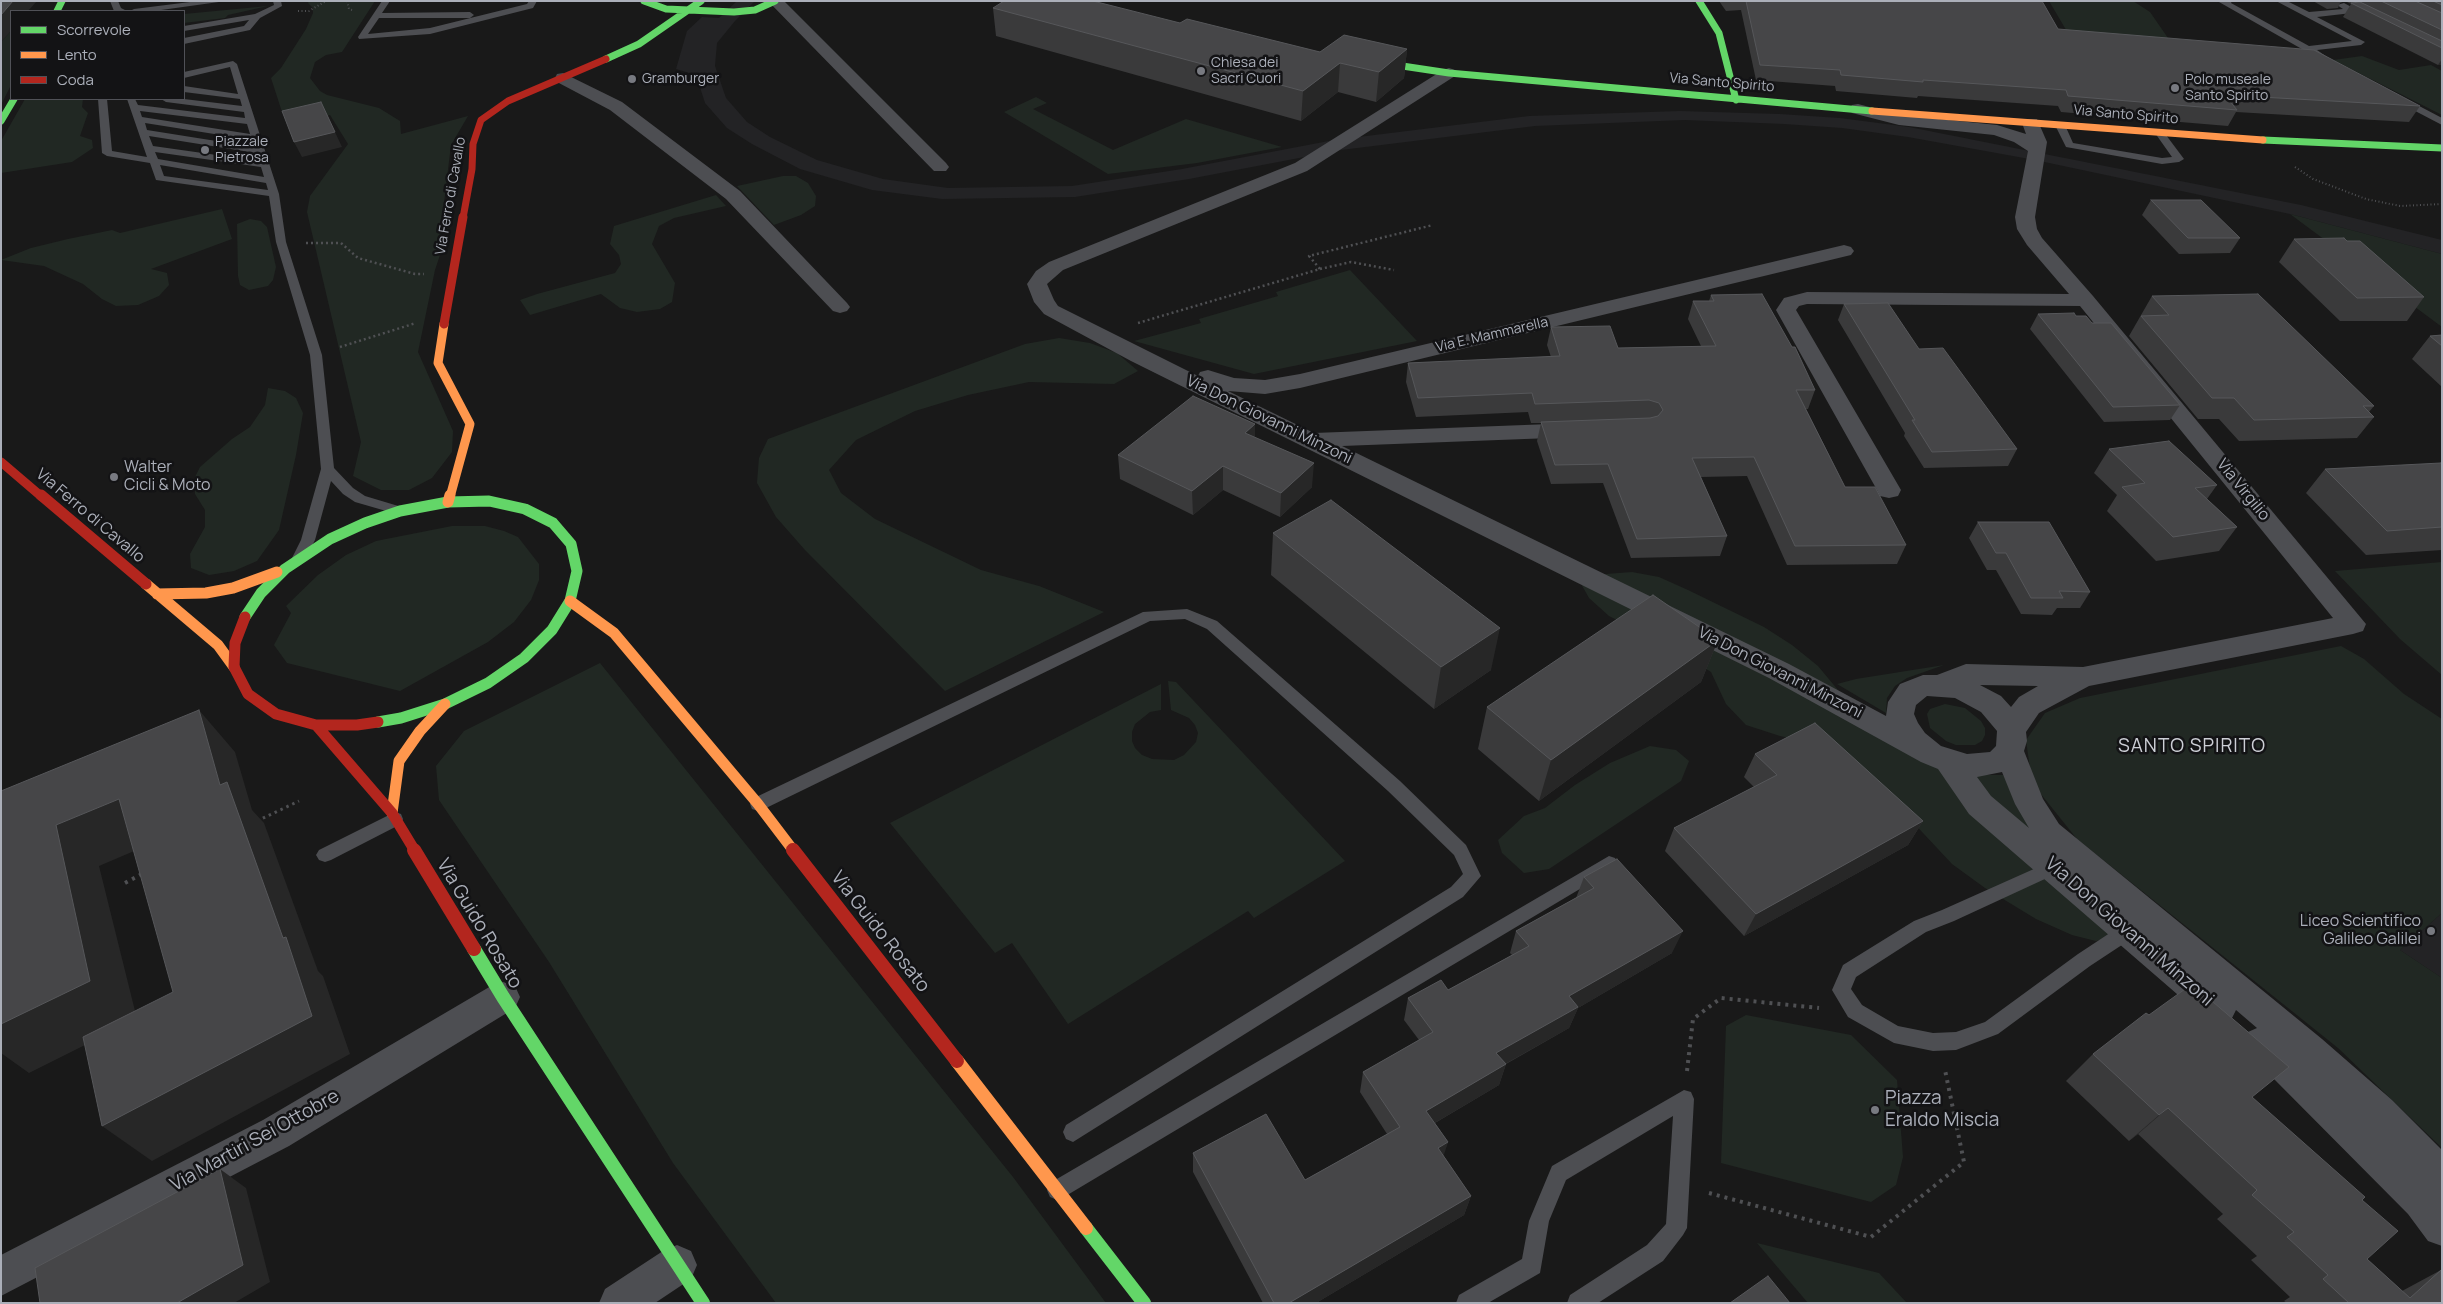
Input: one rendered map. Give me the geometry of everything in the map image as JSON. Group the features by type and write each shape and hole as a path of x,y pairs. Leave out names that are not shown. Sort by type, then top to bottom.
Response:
{"street":[{"name":"Via Ferro di Cavallo","path":"448,502 470,424 438,362 444,314 464,222 472,169 473,144 481,120 508,101 639,44 690,11 701,1"},
{"path":"644,4 666,9 690,11 744,12 764,7 775,1 940,167"},
{"path":"1700,1 1719,32 1736,100"},
{"path":"639,44 644,30"},
{"name":"Via Santo Spirito","path":"1355,59 1449,73 1736,100 2262,140 2442,148"},
{"name":"Via Don Giovanni Minzoni","path":"1449,73 1301,167 1248,190 1077,256 1043,275 1037,284 1044,302 1051,310 1139,356 1779,671 1940,757 1967,766 1985,765 2000,761 2010,740"},
{"path":"563,78 616,106 733,195 840,307"},
{"path":"1,121 13,100"},
{"path":"1858,109 1899,120 1997,130 2020,138 2037,149"},
{"name":"Via Virgilio","path":"1940,685 1966,674 2083,677 2353,624 2026,229 2027,200 2038,142 2031,123"},
{"name":"Via E. Mammarella","path":"1139,356 1231,385 1265,387 1300,381 1844,251"},
{"path":"1890,490 1786,310 1791,302 1807,298 2086,300"},
{"path":"1308,440 1594,430"},
{"name":"Via Ferro di Cavallo","path":"1,462 218,645 234,667 248,694 276,714 316,725 357,725 401,718 445,704"},
{"path":"234,667 235,643 244,618 261,593 299,558 330,539 365,523 400,511 448,502 490,501 525,509 553,523 571,544 577,571 570,601 552,630 524,658 488,684 445,704 420,731 399,761 393,816"},
{"path":"157,594 206,593 260,580 285,569"},
{"name":"Via Guido Rosato","path":"570,601 614,633 758,804 1144,1303"},
{"name":"Via Virgilio","path":"2010,740 2030,705 2051,692 2083,677"},
{"name":"Via Don Giovanni Minzoni","path":"2442,1177 2379,1112 2317,1057 2048,833 2030,804 2003,716 1991,704 1975,694 1940,685 1923,686 1910,692 1902,702 1900,714 1905,728 1915,742 1940,757 1980,805 2286,1066 2420,1201 2442,1227"},
{"name":"Via Guido Rosato","path":"316,725 393,816 503,998 703,1303"},
{"name":"Via Martiri Sei Ottobre","path":"1,1276 276,1132 503,998"},
{"path":"619,1303 677,1265"}],"lane":[{"path":"143,10 222,1"},
{"path":"185,28 257,16 278,6 277,1"},
{"path":"386,1 362,37 430,31 530,6 532,1"},
{"path":"2228,1 2223,2 2333,62"},
{"path":"2280,1 2361,42 2308,49"},
{"path":"2341,5 2369,17"},
{"path":"2307,15 2352,10"},
{"path":"376,16 474,15 479,18"},
{"path":"185,41 247,28 257,16"},
{"path":"185,75 233,64 274,194 281,242 316,354 328,468 308,540 299,558"},
{"path":"185,89 243,97"},
{"path":"2391,95 2442,122"},
{"path":"102,100 108,153 270,181"},
{"path":"132,104 155,100"},
{"path":"173,100 247,110"},
{"path":"132,104 250,122"},
{"path":"132,104 160,178 274,194"},
{"path":"138,119 256,138"},
{"path":"2060,125 2068,144 2162,161 2179,159 2160,133"},
{"path":"143,132 260,151"},
{"path":"149,148 264,165"},
{"path":"328,468 348,491 360,499 400,511"},
{"path":"758,804 1148,616 1187,614 1212,625 1394,786 1460,850 1472,876 1457,892 1073,1132"},
{"path":"325,855 393,816"},
{"path":"1057,1190 1609,863"},
{"path":"2054,867 1948,916 1920,926 1849,971 1841,990 1855,1011 1894,1034 1940,1041 1956,1041 1990,1028 2084,960 2128,931"},
{"path":"1578,1303 1655,1252 1676,1228 1684,1099"},
{"path":"1467,1303 1532,1265 1539,1221 1559,1173 1684,1099"}],"path":[{"path":"310,11 326,1"},
{"path":"2262,140 2284,160 2313,179 2345,192 2400,206 2442,204"},
{"path":"1320,269 1309,256 1433,225"},
{"path":"281,242 341,243 358,258 415,274 452,272"},
{"path":"1099,335 1320,269 1351,262 1394,270"},
{"path":"316,354 444,314"},
{"path":"256,821 299,800"},
{"path":"125,882 151,870"},
{"path":"1684,1099 1693,1020 1721,998 1855,1011"},
{"path":"1679,1186 1871,1237 1964,1162 1940,1041"}],"shaded area":[{"path":"309,1 375,1 342,52 326,55 315,62 310,78 320,91 327,95 379,108 400,121 401,134 468,116 451,145 444,203 448,231 435,270 418,352 453,431 452,452 432,478 409,490 381,490 353,476 361,442 307,212 310,196 348,144 330,115 306,121 282,112 271,78 281,68 306,29 313,13 313,8 308,3"},
{"path":"737,1 755,1 717,43 715,66 726,98 747,122 770,137 817,160 883,179 948,188 1072,186 1182,169 1334,140 1529,116 1680,111 1780,114 1840,118 1909,127 2301,205 2442,240 2442,254 2290,214 2035,160 1908,137 1842,128 1784,124 1685,120 1535,126 1341,150 1189,179 1075,197 942,199 872,190 800,169 752,144 727,128 705,103 696,75 676,69 687,31 702,17 719,18"},
{"path":"2049,1 2133,1 2150,12 2177,51 2075,45"},
{"path":"268,6 228,15 225,18 185,23 185,14"},
{"path":"10,32 10,87 1,105 1,42"},
{"path":"2362,56 2399,70 2431,65 2442,71 2442,115 2333,60"},
{"path":"1036,97 1047,103 1033,109 1113,150 1186,119 1282,147 1197,163 1108,174 1004,112"},
{"path":"24,100 83,100 82,107 88,113 80,136 92,140 93,148 72,162 1,173 1,141"},
{"path":"783,176 796,176 808,183 816,196 815,206 801,215 774,225 737,186"},
{"path":"716,195 726,206 674,218 659,226 652,244 675,283 672,302 660,309 637,312 620,308 601,294 530,315 520,300 615,273 621,264 619,255 610,244 614,226"},
{"path":"222,209 232,239 151,269 167,273 169,285 159,296 138,305 116,306 102,299 83,284 44,266 1,260 31,248 68,239 112,230 120,233"},
{"path":"2290,214 2442,254 2442,327"},
{"path":"250,219 261,221 267,227 276,267 273,280 268,286 249,290 240,285 238,276 237,224"},
{"path":"1350,270 1417,341 1254,374 1134,341 1201,323 1199,319 1278,296 1276,292"},
{"path":"1059,338 1090,343 1117,353 1138,371 1114,384 1029,382 968,395 915,411 856,440 829,470 841,493 875,519 981,570 1039,586 1104,612 945,691 805,550 776,517 757,483 759,458 768,439 1025,344"},
{"path":"268,388 285,391 296,398 303,413 296,455 279,530 257,561 234,571 209,575 191,568 190,554 205,527 205,510 195,494 195,477 200,467 232,439 250,427 265,405"},
{"path":"452,526 485,526 518,537 539,564 539,580 531,600 514,622 488,642 400,691 287,663 274,645 291,613 286,606 318,575 346,555 376,541"},
{"path":"2442,562 2442,675 2400,639 2335,571"},
{"path":"1632,572 1659,577 1688,590 1764,627 1792,645 1818,666 1843,696 1941,763 2124,936 2096,941 2072,935 2036,919 1985,888 1952,864 1909,818 1828,746 1780,736 1746,725 1726,704 1711,672 1673,648 1609,616 1589,598 1580,582 1592,575"},
{"path":"2341,646 2364,659 2404,694 2442,719 2442,913 2400,950 2442,978 2442,1148 2338,1048 2077,839 2032,783 2026,740 2045,713 2080,698"},
{"path":"600,663 1013,1177 1106,1303 776,1303 673,1163 549,962 439,800 436,766 464,731"},
{"path":"1944,665 1907,678 1895,686 1887,698 1886,713 1837,684 1856,679"},
{"path":"1168,681 1176,682 1345,861 1254,918 1248,911 1068,1024 1012,943 995,953 890,823 1161,684 1161,710 1150,712 1135,724 1132,732 1132,741 1135,748 1142,755 1152,759 1174,760 1184,755 1196,742 1198,733 1195,725 1189,718 1171,710"},
{"path":"1945,704 1965,708 1981,721 1985,728 1985,735 1982,741 1975,745 1956,745 1946,741 1930,728 1927,714 1930,709"},
{"path":"1650,746 1676,750 1689,761 1681,781 1549,869 1524,873 1502,853 1498,840 1524,816 1545,808 1575,785 1610,763"},
{"path":"1962,775 2003,775 2045,845"},
{"name":"Liceo Scientifico Galileo Galilei","path":"2442,913 2442,978 2400,950"},
{"path":"1746,1015 1851,1035 1897,1080 1903,1157 1896,1185 1871,1202 1721,1163 1726,1026"},
{"path":"1757,1243 1879,1273 1907,1303 1808,1303"}],"building":[{"path":"1,1 13,1 1,15"},
{"path":"1004,1 1093,1 1180,23 1187,19 1320,52 1344,35 1407,49 1379,72 1340,63 1303,91 993,8"},
{"path":"1746,1 2042,1 2058,29 2314,50 2420,106 2225,95 2237,110 2068,96 2066,90 1923,80 1923,82 1841,75 1840,70 1760,65"},
{"path":"2381,1 2415,1 2442,13 2442,30"},
{"path":"2433,1 2442,1 2442,5"},
{"path":"2360,2 2442,41 2442,48 2351,3"},
{"path":"321,102 335,132 294,142 282,111"},
{"path":"2151,200 2201,200 2240,238 2188,238"},
{"path":"2344,238 2347,241 2360,241 2424,297 2357,298 2294,239"},
{"path":"1762,294 1792,347 1795,347 1815,390 1796,390 1845,487 1875,487 1906,545 1795,546 1754,457 1692,458 1727,536 1637,539 1608,464 1555,465 1541,422 1650,418 1658,416 1663,410 1659,403 1649,400 1535,404 1532,393 1418,398 1408,363 1560,356 1551,327 1610,326 1618,348 1716,346 1693,301 1714,301 1711,295"},
{"path":"2258,294 2374,406 2363,406 2374,417 2254,420 2234,398 2212,398 2141,316 2169,315 2152,296"},
{"path":"1888,303 1919,349 1943,348 2017,449 1932,452 1912,420 1915,420 1844,304"},
{"path":"2074,313 2076,316 2086,316 2092,323 2111,323 2180,405 2113,407 2038,314"},
{"path":"2442,335 2442,346 2430,336"},
{"path":"1193,396 1255,424 1245,433 1314,463 1281,493 1223,466 1192,491 1118,455"},
{"path":"2169,441 2217,485 2195,488 2237,527 2173,537 2122,487 2145,483 2109,449"},
{"path":"2441,463 2442,527 2387,531 2325,469"},
{"path":"1331,500 1500,628 1441,667 1273,533"},
{"path":"1978,522 2049,522 2090,592 2059,591 2063,598 2031,598 2006,553 1996,553"},
{"path":"1653,595 1718,640 1551,760 1487,707"},
{"path":"199,710 220,785 227,782 283,938 286,937 312,1016 102,1126 83,1037 173,992 119,799 56,825 90,981 1,1024 1,791"},
{"path":"1815,723 1923,821 1756,914 1674,828 1777,775 1755,754"},
{"path":"1617,859 1683,931 1569,996 1578,1007 1496,1053 1506,1064 1426,1111 1448,1142 1438,1148 1471,1196 1289,1303 1274,1303 1193,1153 1266,1114 1305,1180 1400,1127 1363,1072 1433,1032 1408,998 1441,980 1448,990 1529,946 1516,931 1594,888 1584,877"},
{"path":"2192,984 2289,1067 2252,1097 2365,1197 2362,1200 2398,1231 2367,1259 2410,1298 2441,1270 2442,1303 2349,1303 2323,1279 2328,1275 2287,1237 2294,1232 2252,1195 2257,1190 2168,1108 2159,1115 2093,1054 2146,1013 2149,1015"},
{"path":"220,1169 243,1265 177,1303 40,1303 35,1268"},
{"path":"1768,1276 1790,1303 1730,1303"}],"traffic: fast":[{"path":"58,10 62,1"},
{"path":"644,1 666,9 734,12 755,10 775,1"},
{"path":"606,59 639,44 701,1"},
{"path":"1699,1 1719,33 1736,100"},
{"path":"1369,61 1449,73 1872,111"},
{"path":"1,121 13,100"},
{"path":"2263,140 2442,148"},
{"path":"378,722 401,718 445,704 488,683 524,658 552,630 570,601 577,571 571,544 553,523 525,509 489,501"},
{"path":"245,617 261,593 285,569 330,539 365,523 400,511 448,502 489,501"},
{"path":"474,949 503,997 703,1303"},
{"path":"1086,1228 1144,1303"}],"traffic: slow":[{"path":"1872,111 2263,140"},
{"path":"444,324 438,363 470,424 448,502"},
{"path":"157,594 206,593 233,588 277,572"},
{"path":"146,584 218,645 234,667"},
{"path":"570,601 614,633 758,804 793,850"},
{"path":"392,813 399,761 420,731 445,704"},
{"path":"957,1061 1086,1228"}],"traffic: jam":[{"path":"444,324 472,169 473,144 481,120 508,101 606,59"},
{"path":"1,462 146,584"},
{"path":"245,617 235,643 234,667 248,694 276,714 316,725 357,725 378,722"},
{"path":"316,725 392,813 474,949"},
{"path":"793,850 957,1061"}],"place":[{"name":"Chiesa dei Sacri Cuori","path":"1201,71"},
{"name":"Gramburger","path":"632,79"},
{"name":"Polo museale Santo Spirito","path":"2175,88"},
{"name":"Piazzale Pietrosa","path":"205,150"},
{"name":"Walter Cicli & Moto","path":"114,477"},
{"name":"Liceo Scientifico Galileo Galilei","path":"2431,931"},
{"name":"Piazza Eraldo Miscia","path":"1875,1110"}],"district":[{"name":"SANTO SPIRITO","path":"2192,747"}]}
